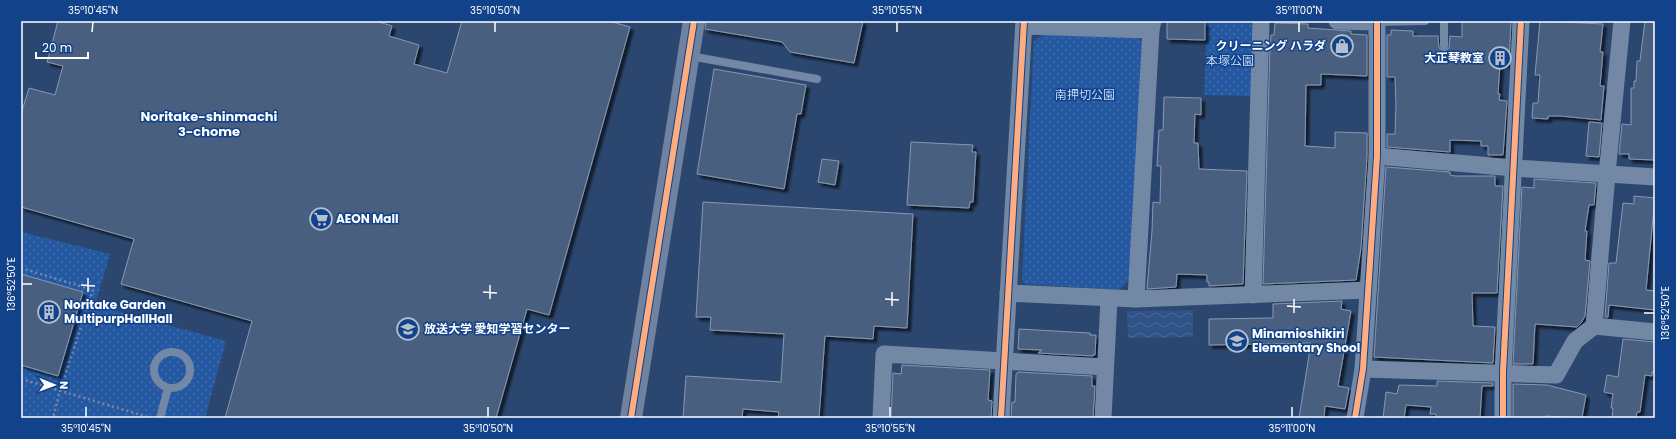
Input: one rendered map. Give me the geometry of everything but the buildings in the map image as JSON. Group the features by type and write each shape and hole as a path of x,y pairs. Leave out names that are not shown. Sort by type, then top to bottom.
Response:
{"street":[{"path":"631,418 694,21"},
{"path":"1253,295 1261,21"},
{"path":"1337,21 1377,21 1377,156 1363,369 1355,418"},
{"path":"1503,418 1503,372 1520,21"},
{"path":"1594,326 1622,21"},
{"path":"1001,418 1024,24 1152,26 1136,299"},
{"path":"1377,156 1514,168 1655,177"},
{"path":"1008,293 1109,299 1136,299 1368,290"},
{"path":"1103,418 1109,299"},
{"path":"1363,369 1503,372 1556,375 1575,341 1594,326 1655,332"},
{"path":"881,418 884,354 1105,367"}],"lane":[{"path":"1377,21 1425,21"},
{"path":"1444,21 1444,46"},
{"path":"689,56 817,79"},
{"path":"174,353 184,357 189,367 189,373 184,383 174,388 168,388 158,381 154,370 155,364 162,355 174,353"},
{"path":"160,418 168,388"}],"path":[{"path":"21,268 93,290 60,390 53,418"},
{"path":"21,379 152,418"}],"green space":[{"name":"本塚公園","path":"1207,21 1250,23 1256,28 1254,96 1204,95"},
{"name":"南押切公園","path":"1044,34 1138,36 1143,43 1129,280 1119,290 1026,284 1022,280 1034,41"},
{"path":"21,232 110,254 95,305 226,341 205,418 21,418"}],"water":[{"path":"1193,310 1193,337 1128,338 1127,311"}],"cycle path":[{"path":"631,418 694,21"},
{"path":"1001,418 1024,21"},
{"path":"1355,418 1363,369 1377,156 1377,21"},
{"path":"1503,418 1503,372 1521,21"}],"place":[{"name":"クリーニング ハラダ","path":"1342,46"},
{"name":"大正琴教室","path":"1500,58"},
{"name":"AEON Mall","path":"321,219"},
{"name":"Noritake Garden MultipurpHallHall","path":"49,312"},
{"name":"放送大学 愛知学習センター","path":"408,329"},
{"name":"Minamioshikiri Elementary Shool","path":"1237,341"}],"district":[{"name":"Noritake-shinmachi 3-chome","path":"209,124"}]}
